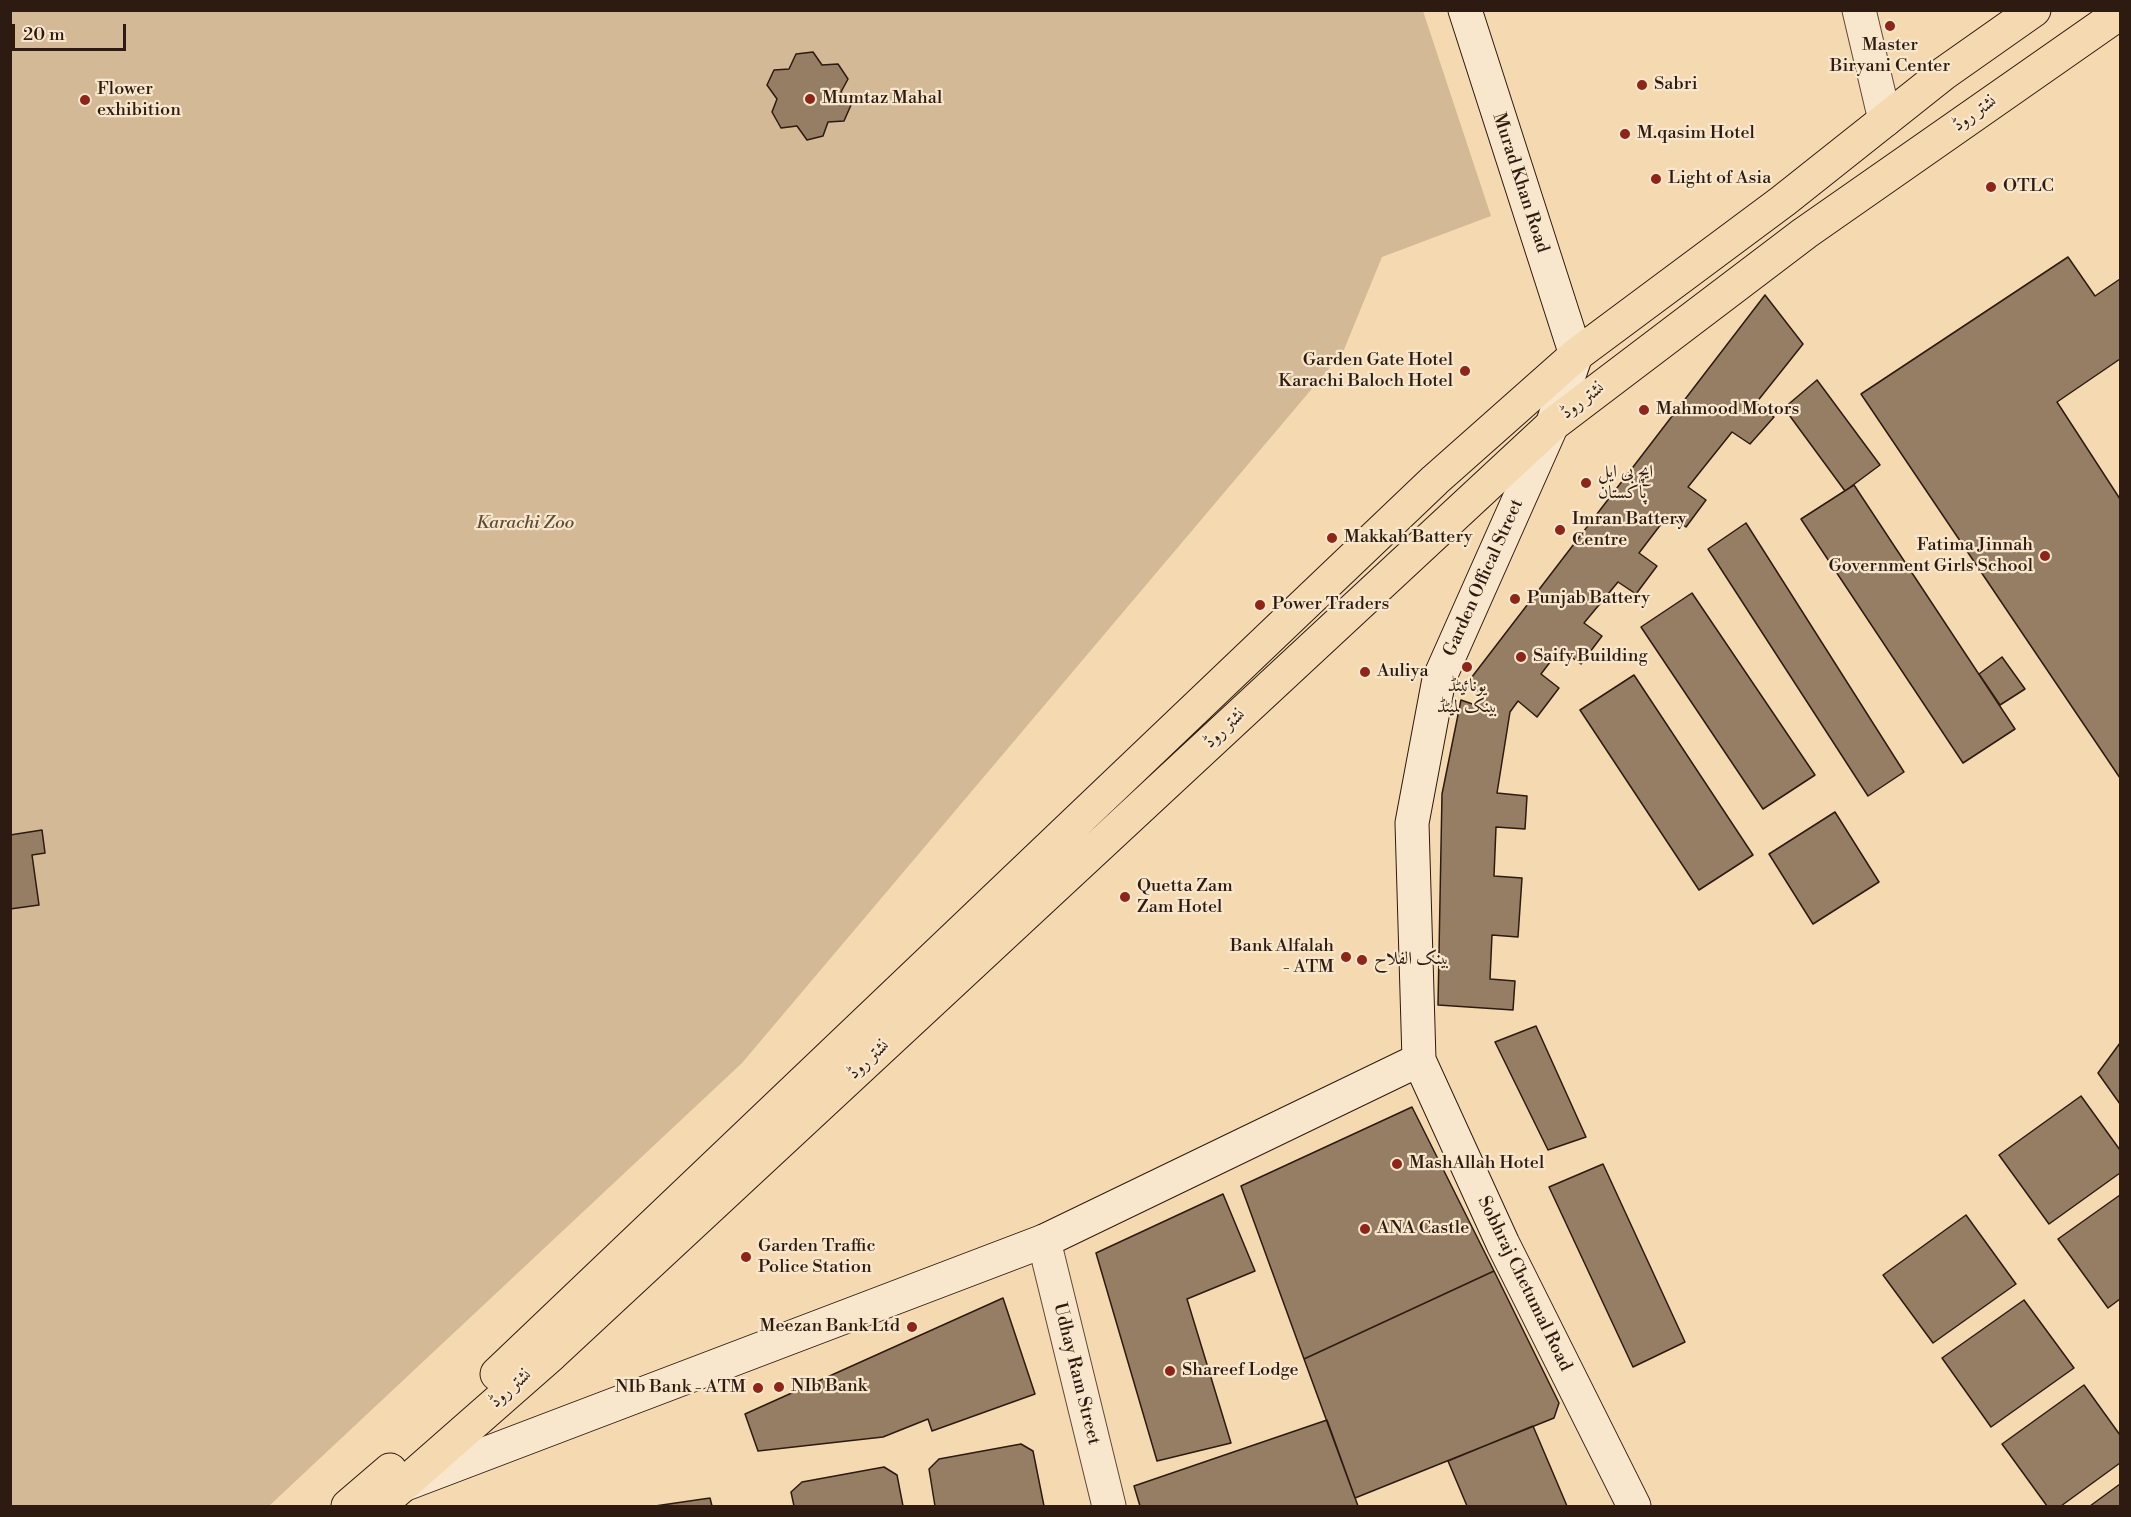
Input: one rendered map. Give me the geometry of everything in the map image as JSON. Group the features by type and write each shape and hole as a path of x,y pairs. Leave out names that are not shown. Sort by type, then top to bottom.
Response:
{"main road":[{"name":"Murad Khan Road","path":"1465,10 1576,355"},
{"path":"1859,10 1885,120"},
{"name":"نشتر روڈ","path":"348,1506 477,1393 1435,480 1576,355 1783,201 1943,74 2034,10"},
{"name":"نشتر روڈ","path":"395,1500 1552,425 1805,233 2121,12"},
{"name":"Garden Offical Street","path":"1419,1060 1412,823 1439,679 1552,425 1576,355"},
{"path":"395,1500 1044,1241 1419,1060"},
{"name":"Sobhraj Chetumal Road","path":"1419,1060 1503,1244 1634,1506"},
{"name":"Udhay Ram Street","path":"1044,1241 1109,1506"}],"green space":[{"name":"Karachi Zoo","path":"11,11 1423,11 1491,216 1382,257 1343,352 742,1063 269,1506 11,1506"}],"building":[{"path":"813,52 822,65 838,64 848,79 841,92 851,105 844,121 828,122 823,136 807,140 797,126 781,128 772,112 777,99 767,85 774,70 789,69 796,54"},
{"path":"2068,257 2095,296 2120,279 2120,359 2057,402 2120,499 2120,778 1861,394"},
{"name":"Saify Building","path":"1765,295 1803,344 1756,403 1774,417 1750,444 1732,432 1688,487 1706,500 1686,527 1668,515 1639,553 1657,566 1636,594 1618,582 1584,623 1602,636 1581,664 1560,649 1541,674 1559,688 1537,717 1518,701 1510,712 1497,793 1527,796 1525,829 1496,827 1494,876 1522,878 1518,937 1492,935 1490,979 1515,981 1513,1010 1438,1005 1442,794 1461,700 1478,706 1482,692 1465,686"},
{"path":"1817,380 1880,465 1845,491 1784,408"},
{"path":"1854,485 2015,729 1963,763 1801,519"},
{"path":"1746,523 1904,772 1868,796 1708,549"},
{"path":"1692,593 1815,775 1763,809 1641,627"},
{"path":"2002,657 2025,689 2000,705 1979,674"},
{"path":"1634,675 1753,855 1699,890 1580,710"},
{"path":"1835,812 1879,882 1813,924 1769,854"},
{"path":"42,830 45,853 32,855 39,905 10,909 10,835"},
{"path":"1536,1026 1586,1137 1548,1150 1495,1042"},
{"path":"2120,1043 2120,1104 2098,1073"},
{"path":"2081,1096 2120,1150 2120,1173 2049,1224 1999,1155"},
{"name":"ANA Castle","path":"1412,1107 1494,1271 1304,1359 1241,1186"},
{"path":"1603,1164 1685,1342 1633,1367 1549,1187"},
{"name":"Shareef Lodge","path":"1223,1194 1255,1271 1187,1299 1231,1443 1157,1461 1096,1253"},
{"path":"2120,1195 2120,1299 2108,1308 2058,1239"},
{"path":"1966,1215 2016,1284 1933,1343 1883,1275"},
{"path":"1494,1271 1559,1403 1554,1418 1355,1498 1304,1359"},
{"path":"1003,1298 1035,1394 932,1431 928,1419 883,1437 758,1451 745,1414"},
{"path":"2024,1300 2074,1368 1991,1427 1942,1358"},
{"path":"2084,1385 2120,1435 2120,1463 2061,1506 2047,1506 2002,1444"},
{"path":"1327,1420 1358,1506 1140,1506 1134,1486"},
{"path":"1533,1426 1567,1506 1467,1506 1448,1461"},
{"path":"1021,1444 1033,1451 1044,1506 935,1506 929,1469 939,1459"},
{"path":"884,1467 897,1475 903,1506 794,1506 791,1492 802,1482"},
{"path":"2120,1484 2120,1506 2090,1506"},
{"path":"710,1498 712,1506 655,1506"}],"place":[{"name":"Master Biryani Center","path":"1890,26"},
{"name":"Sabri","path":"1642,85"},
{"name":"Mumtaz Mahal","path":"810,99"},
{"name":"Flower exhibition","path":"85,100"},
{"name":"M.qasim Hotel","path":"1625,134"},
{"name":"Light of Asia","path":"1656,179"},
{"name":"OTLC","path":"1991,187"},
{"name":"Garden Gate Hotel Karachi Baloch Hotel","path":"1465,371"},
{"name":"Mahmood Motors","path":"1644,410"},
{"name":"ایچ بی ایل پاکستان","path":"1586,483"},
{"name":"Imran Battery Centre","path":"1560,530"},
{"name":"Makkah Battery","path":"1332,538"},
{"name":"Fatima Jinnah Government Girls School","path":"2045,556"},
{"name":"Punjab Battery","path":"1515,599"},
{"name":"Power Traders","path":"1260,605"},
{"name":"Saify Building","path":"1521,657"},
{"name":"یونائیٹڈ بینک لمیٹڈ","path":"1467,667"},
{"name":"Auliya","path":"1365,672"},
{"name":"Quetta Zam Zam Hotel","path":"1125,897"},
{"name":"Bank Alfalah - ATM","path":"1346,957"},
{"name":"بینک الفلاح","path":"1362,960"},
{"name":"MashAllah Hotel","path":"1397,1164"},
{"name":"ANA Castle","path":"1365,1229"},
{"name":"Garden Traffic Police Station","path":"746,1257"},
{"name":"Meezan Bank Ltd","path":"912,1327"},
{"name":"Shareef Lodge","path":"1170,1371"},
{"name":"NIb Bank","path":"779,1387"},
{"name":"NIb Bank - ATM","path":"758,1388"}]}
